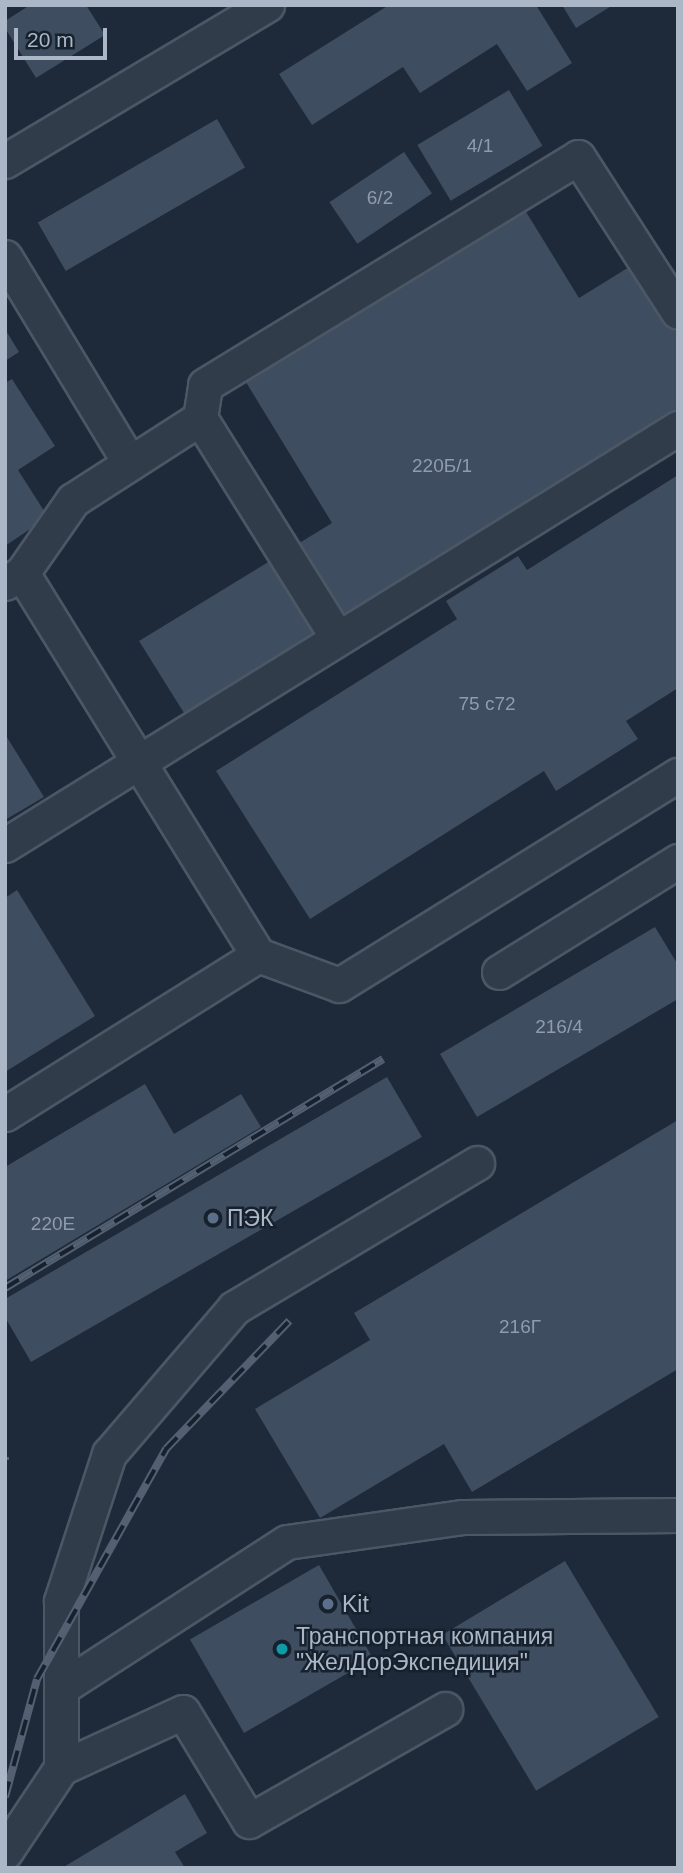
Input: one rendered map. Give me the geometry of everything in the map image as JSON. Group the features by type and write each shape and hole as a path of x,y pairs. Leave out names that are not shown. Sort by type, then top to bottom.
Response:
{"street":[{"path":"5,161 267,5"},
{"path":"337,637 200,418 205,385 578,158 678,312"},
{"path":"5,257 130,463"},
{"path":"200,418 73,500 14,578 138,762 258,955 339,985 678,775"},
{"path":"5,845 678,428"},
{"path":"499,972 678,861"},
{"path":"5,1114 258,955"},
{"path":"61,1768 61,1601 109,1454 234,1308 477,1163"},
{"path":"61,1688 288,1542 463,1517 678,1515"},
{"path":"5,1852 61,1768 183,1712 249,1821 445,1709"}],"building":[{"path":"30,5 86,5 105,35 36,78 5,28 5,21"},
{"path":"389,5 536,5 572,63 527,91 497,44 420,93 403,67 312,125 279,74"},
{"path":"562,5 613,5 576,28"},
{"path":"509,90 542,146 451,201 417,145"},
{"path":"217,119 245,167 66,271 38,222"},
{"path":"404,152 432,193 357,244 329,202"},
{"path":"520,202 579,298 634,264 678,335 678,410 184,713 139,641 332,523 241,374"},
{"path":"5,329 19,352 5,361"},
{"path":"12,379 55,446 18,470 48,517 5,546 5,383"},
{"path":"678,475 678,688 626,721 638,739 556,791 544,771 310,919 216,771 457,619 446,601 518,556 527,570"},
{"path":"5,734 44,797 5,820"},
{"path":"17,890 95,1016 5,1072 5,898"},
{"path":"655,927 678,965 678,999 477,1117 440,1054"},
{"name":"ПЭК","path":"387,1077 422,1137 31,1362 5,1317 5,1299"},
{"path":"145,1084 174,1134 241,1094 261,1127 5,1281 5,1167"},
{"path":"678,1120 678,1369 472,1492 444,1444 320,1518 255,1409 370,1340 354,1313"},
{"path":"565,1561 659,1717 536,1791 442,1635"},
{"name":"Транспортная компания \"ЖелДорЭкспедиция\"","path":"319,1565 373,1659 244,1733 190,1640"},
{"path":"185,1794 207,1833 175,1852 185,1868 62,1868"}],"railway":[{"path":"5,1288 383,1059"},
{"path":"5,1797 37,1679 166,1449 289,1321"}],"place":[{"name":"ПЭК","path":"213,1218"},
{"name":"Kit","path":"328,1604"},
{"name":"Транспортная компания \"ЖелДорЭкспедиция\"","path":"282,1649"}]}
